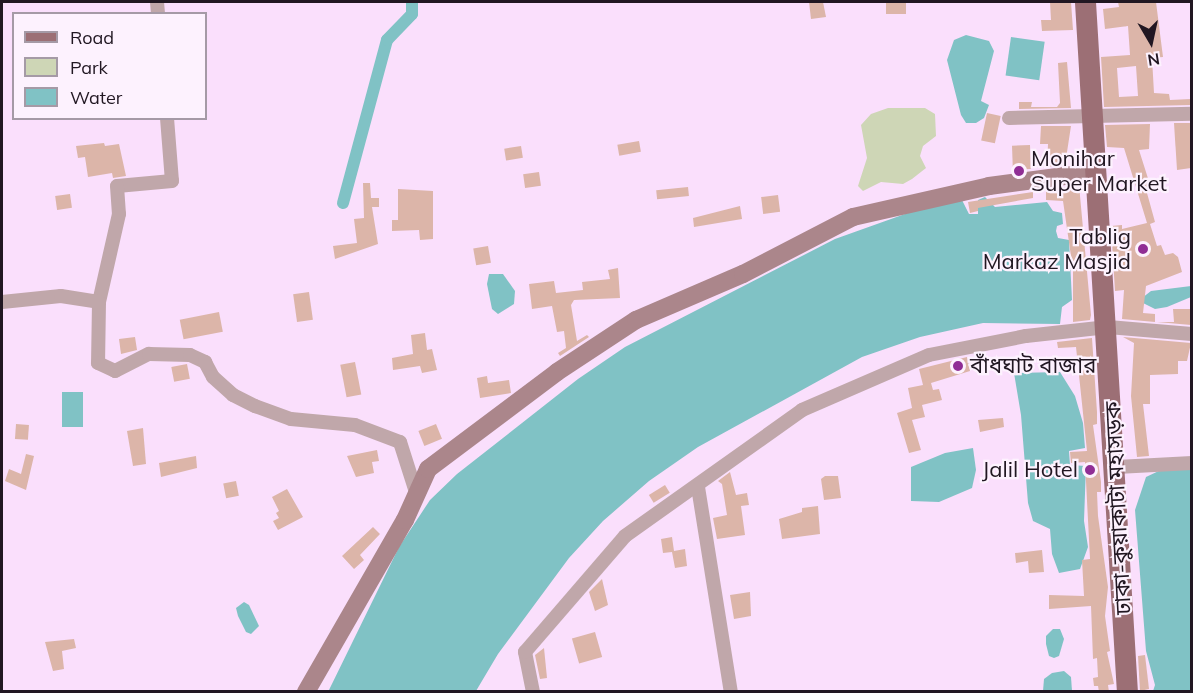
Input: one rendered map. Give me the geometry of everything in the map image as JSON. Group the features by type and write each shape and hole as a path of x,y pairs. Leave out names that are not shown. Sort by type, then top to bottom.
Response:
{"main road":[{"name":"ঢাকা-কুয়াকাটা মহাসড়ক","path":"1085,2 1090,118 1108,327 1117,467 1127,692"}],"street":[{"path":"1009,118 1191,114"},
{"path":"167,120 172,181 117,186 119,214 99,302 98,363 115,371 149,354 190,355 205,362 213,377 233,395 255,406 291,419 355,425 400,442 416,492"},
{"path":"306,692 405,520 428,469 556,372 636,320 782,256 853,217 989,186 1095,172"},
{"path":"2,302 61,296 99,302"},
{"path":"533,692 525,652 624,536 698,487 802,410 929,355 1026,336 1108,327 1191,334"},
{"path":"1117,467 1191,463"},
{"path":"698,487 731,692"}],"green space":[{"path":"888,108 925,108 935,114 936,136 923,146 920,156 926,168 912,179 903,184 881,182 863,191 858,186 867,158 861,125 871,114"}],"water":[{"path":"966,35 989,41 994,51 981,101 989,105 984,118 976,123 966,123 961,115 947,60 954,40"},
{"path":"1011,37 1045,42 1039,80 1006,76"},
{"path":"985,197 995,207 1047,202 1053,211 1062,213 1063,224 1057,226 1056,231 1058,238 1069,240 1072,300 1062,307 1060,324 983,323 920,337 862,357 698,447 649,481 603,521 569,558 498,654 476,691 328,692 399,547 430,500 457,474 578,379 625,347 835,239 919,209 962,200 969,214 978,214 978,200"},
{"path":"489,274 503,274 515,291 514,304 498,314 492,309 487,284"},
{"path":"1191,286 1191,297 1167,307 1155,309 1143,303 1142,298 1151,291"},
{"path":"1060,372 1075,396 1083,423 1085,448 1069,451 1070,465 1086,466 1084,521 1088,547 1080,569 1059,573 1052,554 1050,529 1033,521 1028,503 1021,415 1014,373"},
{"path":"62,392 83,392 83,427 62,427"},
{"path":"973,448 976,470 972,488 939,502 911,501 911,467 945,453"},
{"path":"1191,466 1191,691 1153,691 1155,685 1146,651 1135,510 1146,477 1163,469"},
{"path":"244,602 249,605 259,626 251,634 246,632 236,608"},
{"path":"1053,629 1060,629 1064,639 1059,656 1054,658 1049,656 1046,644 1046,636"},
{"path":"1064,671 1071,677 1072,691 1043,691 1044,679 1052,673"}],"building":[{"path":"809,2 823,2 826,17 811,19"},
{"path":"886,2 906,2 906,14 886,14"},
{"path":"1050,2 1071,2 1073,30 1042,31 1041,20 1051,20"},
{"path":"1118,2 1156,2 1163,57 1152,58 1154,93 1169,94 1170,100 1191,99 1191,105 1104,107 1101,57 1130,55 1128,26 1105,29 1103,9 1119,7","holes":["1136,66 1138,96 1119,97 1117,68"]},
{"path":"1067,62 1071,108 1019,109 1019,102 1032,102 1031,107 1057,107 1060,103 1058,63"},
{"path":"987,113 1001,116 995,143 981,140"},
{"path":"1174,123 1191,123 1191,168 1177,170"},
{"path":"1150,124 1149,149 1139,150 1152,191 1147,193 1155,222 1150,224 1157,246 1161,245 1165,255 1173,253 1178,257 1182,272 1146,286 1143,313 1155,314 1155,322 1122,319 1124,290 1115,291 1111,226 1122,225 1122,229 1147,223 1124,148 1107,147 1105,125"},
{"path":"1041,126 1071,126 1065,165 1047,167 1048,144 1040,144"},
{"path":"639,141 641,152 619,156 617,145"},
{"path":"104,143 105,146 119,144 126,176 113,178 112,173 88,177 85,157 78,158 76,146"},
{"path":"1030,145 1031,169 1013,170 1012,146"},
{"path":"521,146 523,158 506,161 504,149"},
{"path":"539,172 541,186 525,188 523,174"},
{"path":"363,183 370,183 371,198 379,198 379,207 372,207 378,244 335,259 333,246 357,243 354,219 364,218"},
{"path":"1079,185 1091,315 1090,320 1073,322 1073,270 1063,201 1046,200 1046,190"},
{"path":"688,187 689,196 657,199 656,190"},
{"path":"398,189 433,191 433,239 420,240 419,230 392,231 392,220 398,220"},
{"path":"1033,192 1033,198 978,208 978,211 970,213 968,202"},
{"path":"70,194 72,208 57,210 55,196"},
{"path":"778,195 780,212 763,214 761,197"},
{"path":"740,206 742,219 694,227 693,218"},
{"path":"488,246 491,263 476,265 473,249"},
{"path":"618,268 620,298 574,300 571,305 577,341 587,335 589,337 560,356 558,353 566,348 564,331 557,332 552,306 532,309 529,284 554,281 556,293 583,290 582,282 610,279 608,270"},
{"path":"309,292 313,320 297,322 293,294"},
{"path":"1173,309 1191,309 1191,325 1157,322 1174,322"},
{"path":"219,312 223,332 184,339 180,320"},
{"path":"425,333 427,350 432,349 437,370 422,373 420,366 393,370 392,358 413,354 411,335"},
{"path":"135,337 137,350 121,354 119,339"},
{"path":"1123,337 1191,343 1187,361 1178,361 1178,374 1150,375 1150,404 1143,404 1149,456 1137,457 1131,396 1134,343"},
{"path":"1092,338 1097,412 1097,424 1093,425 1101,482 1101,492 1097,492 1098,516 1108,587 1105,616 1110,651 1107,652 1114,684 1108,685 1109,692 1099,692 1098,686 1094,686 1093,678 1098,677 1097,658 1093,659 1091,606 1049,609 1049,595 1084,596 1082,560 1090,559 1085,462 1071,463 1070,452 1087,451 1076,347 1058,348 1057,342"},
{"path":"967,357 970,371 931,383 933,390 939,389 942,400 922,405 925,417 912,420 921,450 909,453 897,413 912,408 908,388 923,385 919,369"},
{"path":"355,362 361,394 347,397 340,365"},
{"path":"187,364 190,379 174,382 171,367"},
{"path":"487,376 488,383 509,380 511,393 480,398 477,378"},
{"path":"1003,418 1004,427 980,432 978,420"},
{"path":"16,424 29,425 28,440 15,439"},
{"path":"436,424 442,439 424,446 418,431"},
{"path":"143,428 146,464 133,466 127,431"},
{"path":"377,450 379,461 372,462 374,473 356,477 347,456"},
{"path":"26,454 34,456 26,490 5,481 9,469 21,474"},
{"path":"196,456 197,468 161,477 159,463"},
{"path":"730,472 736,495 747,493 749,505 741,506 745,535 717,539 713,518 727,515 722,484 718,481"},
{"path":"825,476 838,476 841,498 824,500 821,479"},
{"path":"236,481 239,496 226,498 223,483"},
{"path":"665,485 670,493 654,503 649,495"},
{"path":"287,489 303,517 278,530 273,521 279,518 276,513 279,511 272,497"},
{"path":"818,506 820,534 782,539 779,519 802,512 802,508"},
{"path":"373,527 380,534 360,555 364,560 354,569 342,556"},
{"path":"672,537 674,551 685,549 687,566 675,568 672,552 663,553 661,539"},
{"path":"1042,550 1044,572 1029,573 1028,561 1016,563 1015,553"},
{"path":"602,579 608,605 595,611 589,592"},
{"path":"750,592 751,616 734,619 730,595"},
{"path":"595,632 602,657 579,664 572,639"},
{"path":"74,639 76,648 62,651 64,669 53,671 45,642"},
{"path":"544,648 547,678 540,679 535,655"},
{"path":"1145,655 1149,689 1140,691 1138,656"}],"waterway":[{"path":"343,203 387,40 412,14 412,2"}],"place":[{"name":"Monihar Super Market","path":"1019,171"},
{"name":"Tablig Markaz Masjid","path":"1143,249"},
{"name":"বাঁধঘাট বাজার","path":"958,366"},
{"name":"Jalil Hotel","path":"1090,470"}]}
